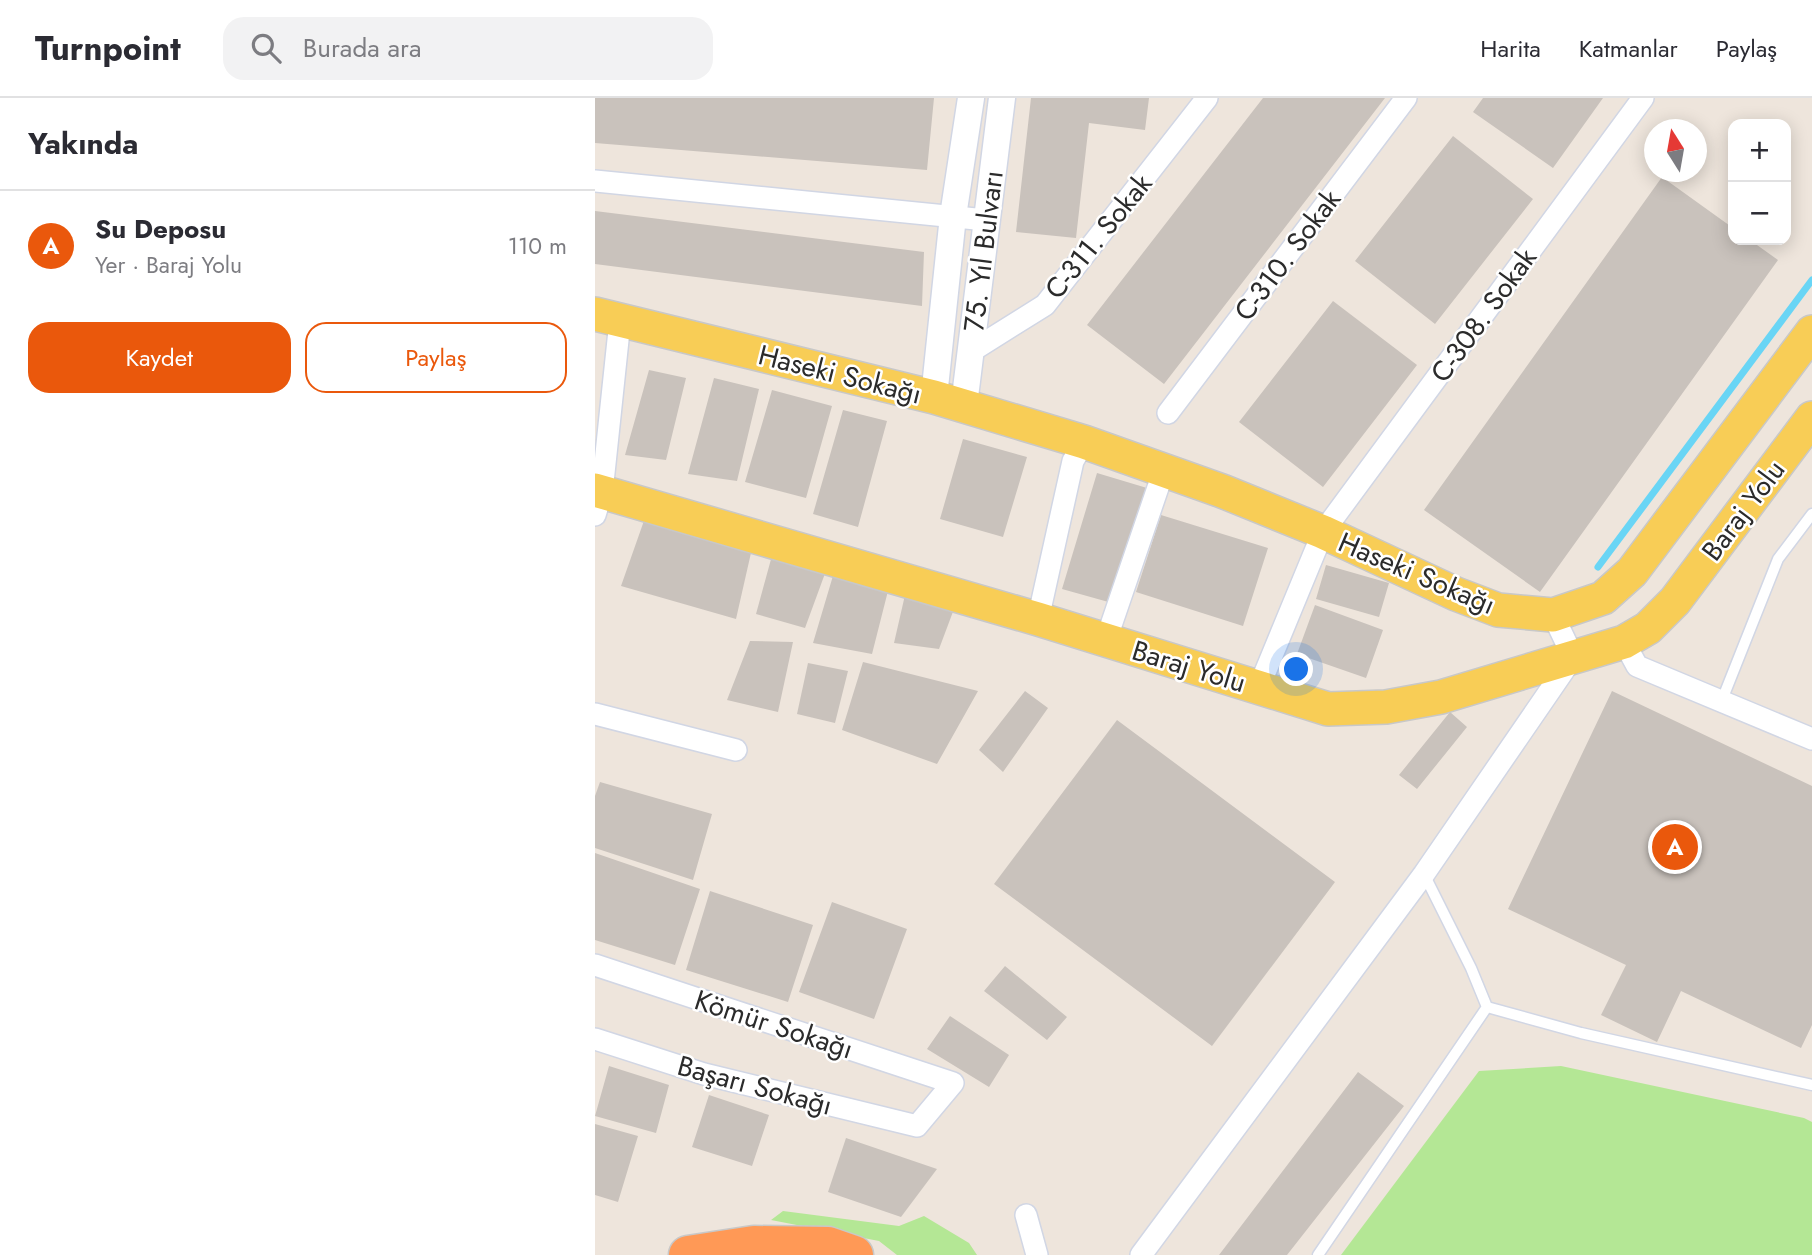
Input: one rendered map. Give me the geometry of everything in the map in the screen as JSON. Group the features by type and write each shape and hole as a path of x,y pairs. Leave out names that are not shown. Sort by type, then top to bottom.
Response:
{"highway":[{"path":"688,1255 754,1245 828,1246 854,1255"}],"main road":[{"name":"Haseki Sokağı","path":"608,318 949,401 1084,442 1222,491 1498,610 1553,615"},
{"name":"Baraj Yolu","path":"1553,615 1602,598 1632,572 1812,332"},
{"name":"Baraj Yolu","path":"597,499 1038,619 1328,709 1386,706 1441,697 1624,642 1648,628 1675,601 1812,418"}],"street":[{"name":"75. Yıl Bulvarı","path":"949,401 953,216 971,98"},
{"name":"75. Yıl Bulvarı","path":"949,401 970,352 1002,98"},
{"name":"C-311. Sokak","path":"970,352 1045,304 1207,98"},
{"name":"C-310. Sokak","path":"1168,412 1406,98"},
{"name":"C-308. Sokak","path":"1323,533 1643,98"},
{"path":"595,181 986,220"},
{"path":"597,499 608,318"},
{"path":"1038,619 1073,461 1084,442"},
{"path":"1106,640 1164,471"},
{"name":"Haseki Sokağı","path":"1259,687 1323,533"},
{"path":"1141,1255 1424,874 1573,657 1553,615"},
{"path":"1624,642 1637,666 1812,739"},
{"path":"595,714 736,750"},
{"name":"Kömür Sokağı","path":"595,965 953,1083 917,1126"},
{"name":"Başarı Sokağı","path":"595,1040 704,1074 917,1126"},
{"path":"1025,1215 1037,1255"}],"lane":[{"path":"1722,700 1778,559 1812,514"},
{"path":"1424,874 1471,968 1487,1007"},
{"path":"1487,1007 1581,1033 1812,1084"},
{"path":"1318,1255 1487,1007"}],"green space":[{"path":"1561,1066 1804,1118 1812,1122 1812,1255 1341,1255 1479,1071"},
{"path":"783,1211 899,1226 924,1216 969,1243 977,1255 897,1255 879,1241 771,1220"}],"building":[{"path":"595,98 934,98 927,170 595,143"},
{"path":"1031,98 1149,98 1145,130 1089,123 1076,238 1016,232"},
{"path":"1263,98 1385,98 1164,384 1087,325"},
{"path":"1483,98 1603,98 1553,168 1473,112"},
{"path":"1453,136 1533,199 1435,324 1355,261"},
{"path":"1658,182 1669,182 1728,224 1728,245 1757,245 1778,260 1540,592 1424,510"},
{"path":"595,211 924,252 922,306 595,264"},
{"path":"1333,301 1417,365 1323,487 1239,422"},
{"path":"649,370 686,378 666,460 625,455"},
{"path":"714,378 759,389 737,481 688,474"},
{"path":"772,390 832,406 806,498 745,482"},
{"path":"843,410 887,421 858,527 813,514"},
{"path":"963,439 1027,457 1003,537 940,519"},
{"path":"1097,473 1147,488 1112,603 1062,589"},
{"path":"646,515 753,544 736,619 621,586"},
{"path":"1161,515 1268,548 1243,626 1136,592"},
{"path":"773,552 827,568 805,628 756,614"},
{"path":"1326,565 1389,583 1379,617 1316,599"},
{"path":"835,569 890,583 872,654 813,643"},
{"path":"905,595 954,609 939,649 894,643"},
{"path":"1315,605 1383,630 1366,678 1297,654"},
{"path":"750,641 793,642 778,712 727,700"},
{"path":"863,662 978,691 937,764 842,730"},
{"path":"808,663 848,671 835,723 797,714"},
{"path":"1025,691 1048,708 1003,772 979,750"},
{"path":"1612,691 1812,786 1812,1025 1801,1048 1681,991 1657,1042 1601,1015 1626,965 1508,909"},
{"path":"1450,712 1467,727 1417,789 1399,775"},
{"path":"1117,720 1335,882 1212,1046 994,884"},
{"path":"600,782 712,814 693,880 595,848 595,796"},
{"path":"595,853 700,889 675,965 595,940"},
{"path":"710,891 813,925 788,1002 686,970"},
{"path":"832,902 907,929 874,1019 799,992"},
{"path":"1005,966 1067,1017 1047,1040 984,991"},
{"path":"950,1016 1009,1055 989,1087 927,1049"},
{"path":"609,1066 669,1085 656,1133 595,1116"},
{"path":"1358,1072 1404,1106 1287,1255 1219,1255"},
{"path":"709,1095 769,1115 752,1166 692,1147"},
{"path":"595,1124 638,1136 618,1202 595,1195"},
{"path":"846,1138 937,1169 901,1217 828,1192"}],"waterway":[{"path":"1598,567 1812,280"}],"place":[{"name":"Su Deposu","path":"1675,847"}]}
